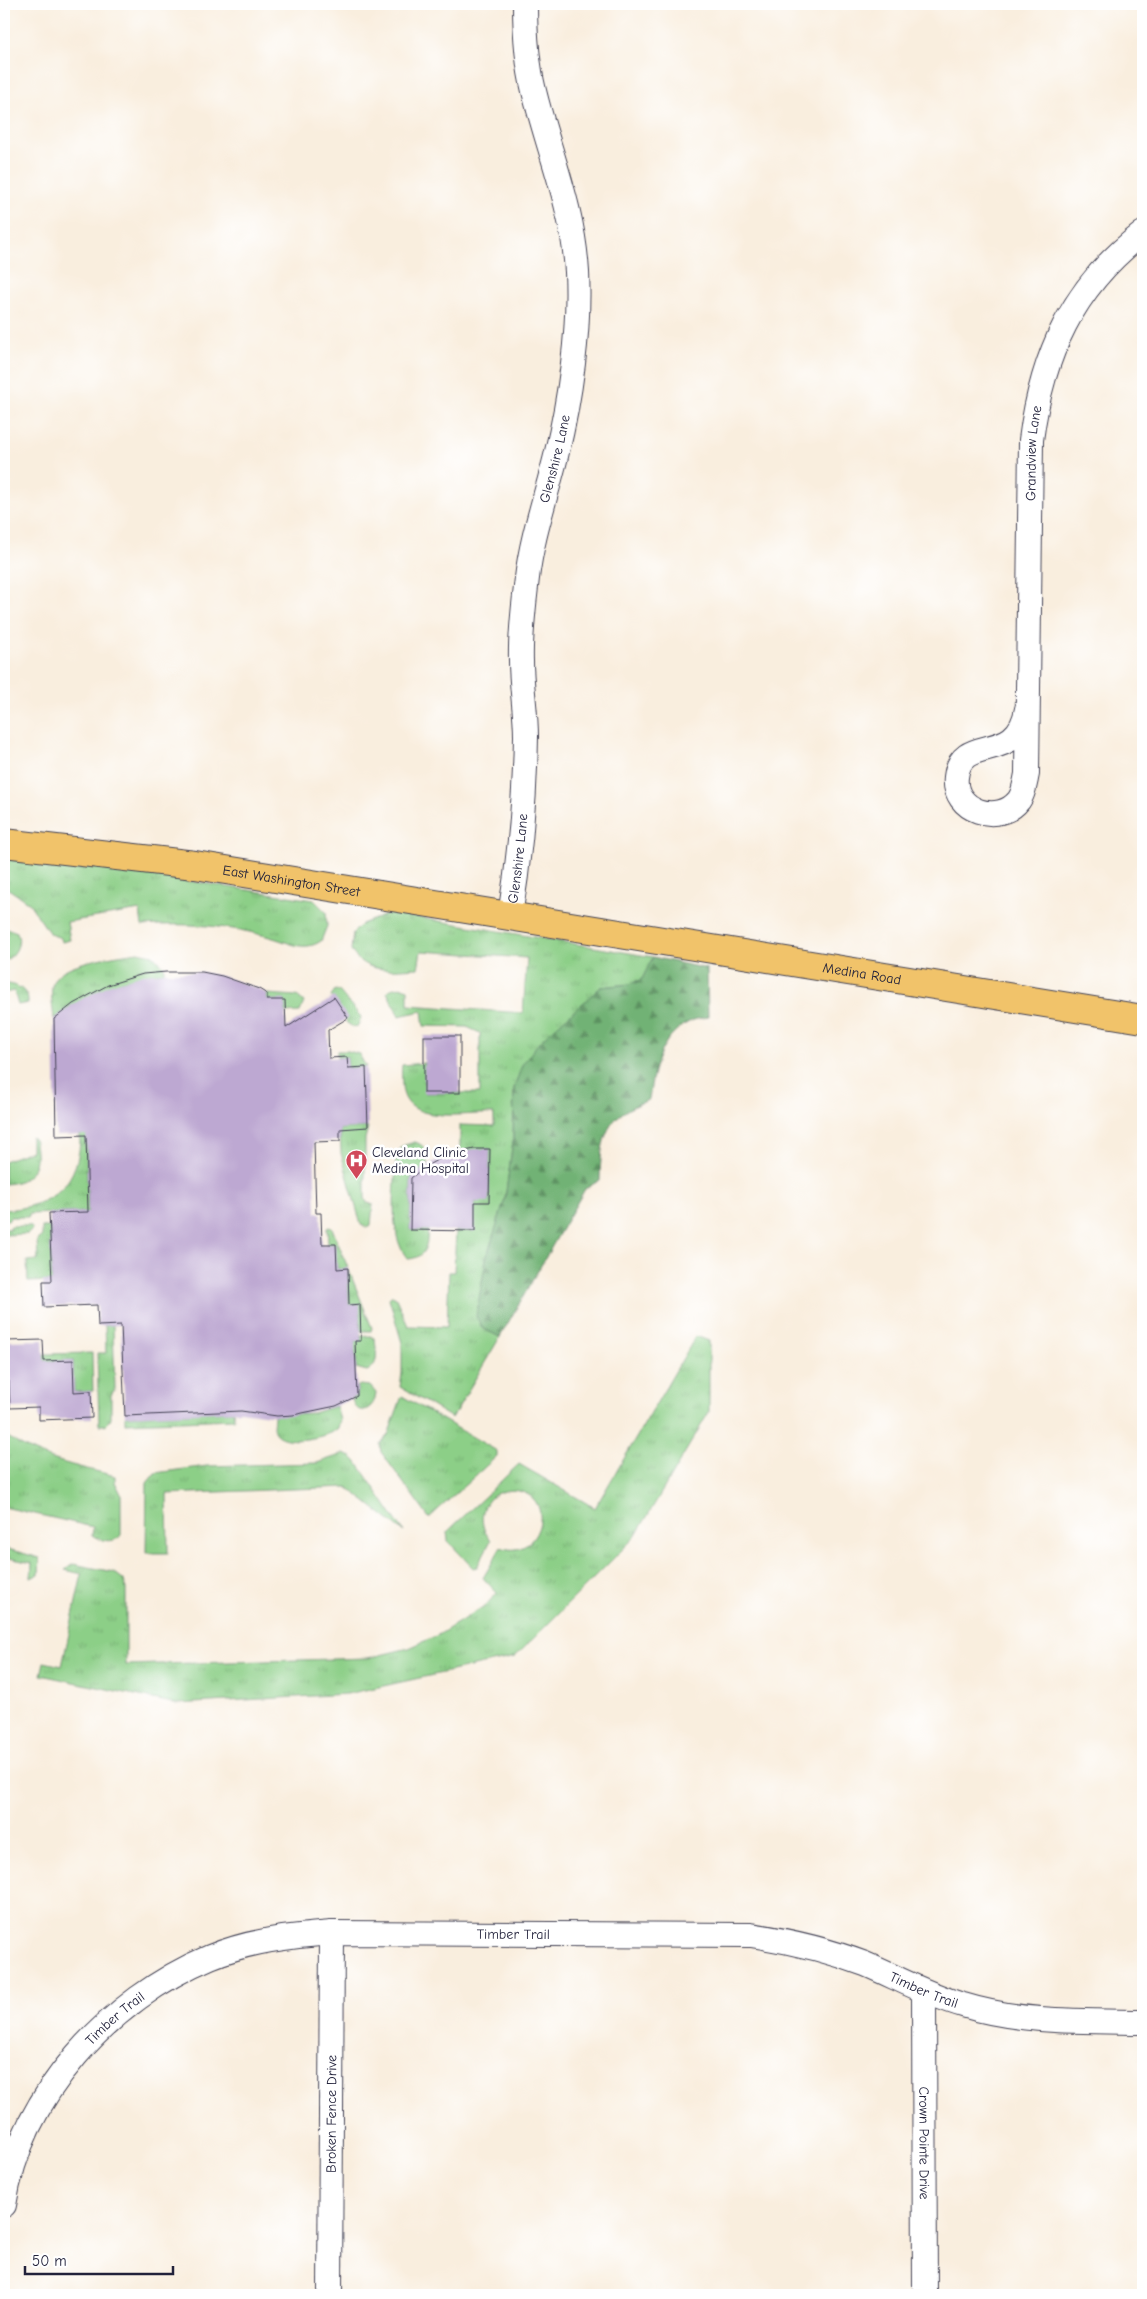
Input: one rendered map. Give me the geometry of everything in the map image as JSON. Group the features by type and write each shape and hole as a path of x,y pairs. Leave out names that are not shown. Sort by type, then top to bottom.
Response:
{"highway":[{"name":"East Washington Street","path":"4,843 195,865 579,927"},
{"name":"Medina Road","path":"579,927 1143,1019"}],"street":[{"name":"Glenshire Lane","path":"510,916 520,859 525,803 526,732 520,661 528,574 539,514 563,424 571,375 577,313 577,272 572,231 562,184 543,128 533,88 526,47 525,4"},
{"name":"Grandview Lane","path":"1027,709 1031,440 1036,402 1048,360 1064,325 1082,296 1102,270 1143,233"},
{"name":"Timber Trail","path":"4,2205 16,2159 32,2121 50,2090 74,2056 102,2026 134,1999 174,1974 211,1957 258,1942 291,1936 332,1933 751,1935 790,1941 829,1951 866,1965 924,1992 963,2005 1004,2015 1049,2020 1143,2022"},
{"name":"Broken Fence Drive","path":"330,2295 332,1933"},
{"name":"Crown Pointe Drive","path":"924,1992 925,2295"}],"green space":[{"path":"4,856 50,860 314,900 326,912 327,926 321,941 309,946 303,946 240,930 208,926 142,926 140,910 67,922 70,940 62,942 61,938 50,934 29,903 4,886"},
{"path":"391,913 653,957 643,979 630,984 601,987 572,1015 514,1088 513,1141 504,1207 482,1328 500,1337 452,1418 400,1387 402,1343 389,1298 395,1296 408,1326 447,1327 449,1272 454,1272 456,1231 474,1231 475,1202 489,1201 490,1149 460,1151 460,1125 494,1126 494,1114 452,1115 424,1112 413,1107 405,1098 402,1085 402,1065 424,1063 425,1093 480,1093 480,1033 467,1027 424,1026 422,1011 399,1016 387,992 397,987 408,989 408,1005 523,1013 527,958 421,951 418,968 381,969 364,964 351,950 353,933 362,924"},
{"path":"9,929 17,932 19,941 14,953 4,961 4,931"},
{"path":"138,952 153,955 164,967 164,972 148,974 119,982 79,1001 54,1019 52,989 54,980 59,974 68,968 92,960"},
{"path":"653,957 707,969 708,1017 689,1022 671,1036 659,1055 649,1100 623,1113 608,1130 602,1151 600,1180 585,1189 500,1337 482,1328 476,1316 486,1259 505,1199 513,1141 514,1088 522,1065 540,1041 601,987 630,984 642,979"},
{"path":"4,984 17,986 24,991 28,998 28,1003 18,1005 14,991 4,993"},
{"path":"335,990 339,991 361,1017 358,1026 353,1027 347,1023 331,996"},
{"path":"267,994 297,996 304,1002 300,1012 285,1013 285,1000 267,1000"},
{"path":"337,1051 359,1054 366,1067 348,1068 347,1057 337,1058"},
{"path":"368,1127 365,1139 365,1198 367,1203 373,1204 371,1225 366,1227 361,1225 341,1153 340,1129"},
{"path":"80,1133 92,1133 86,1138 88,1212 29,1214 29,1217 10,1217 9,1220 4,1220 4,1210 36,1204 60,1190 69,1179 75,1166 79,1151"},
{"path":"31,1137 35,1141 36,1151 35,1165 32,1171 18,1182 4,1184 4,1161 31,1151"},
{"path":"415,1142 426,1150 427,1165 411,1178 410,1230 428,1230 426,1246 422,1253 419,1256 408,1259 401,1249 395,1224 396,1157 402,1146"},
{"path":"10,1226 30,1226 33,1229 28,1234 4,1235 4,1229 10,1229"},
{"path":"42,1227 50,1227 52,1281 28,1282 27,1261 38,1260 37,1240 42,1236"},
{"path":"327,1228 332,1228 372,1328 371,1331 361,1331 359,1304 349,1305 348,1269 337,1269 336,1244 328,1244"},
{"path":"105,1325 113,1325 115,1389 111,1395 111,1419 105,1425 99,1425 97,1353 106,1353"},
{"path":"361,1336 371,1336 375,1339 376,1361 367,1371 356,1368 356,1355 351,1342 361,1341"},
{"path":"696,1336 709,1341 709,1412 635,1537 515,1657 347,1694 177,1704 41,1675 44,1662 62,1666 82,1574 65,1570 73,1564 114,1572 124,1580 126,1589 126,1665 368,1658 409,1648 440,1634 486,1605 497,1593 483,1578 501,1547 514,1549 525,1546 533,1538 538,1528 540,1517 538,1506 531,1497 516,1490 499,1493 488,1501 482,1518 484,1530 491,1540 477,1567 473,1568 448,1541 447,1532 519,1464 595,1508"},
{"path":"92,1353 93,1391 74,1392 73,1360 44,1361 44,1354"},
{"path":"360,1385 370,1386 376,1393 372,1404 365,1410 357,1409 352,1399 357,1396 357,1387"},
{"path":"402,1396 497,1451 497,1456 429,1518 381,1452 380,1444 388,1435"},
{"path":"336,1406 340,1420 338,1428 333,1432 315,1438 295,1440 278,1436 274,1431 274,1415 313,1413"},
{"path":"233,1411 234,1419 125,1423 125,1416"},
{"path":"4,1434 16,1443 43,1456 115,1476 115,1482 121,1494 121,1535 115,1540 103,1540 92,1535 93,1527 4,1507"},
{"path":"343,1454 352,1457 356,1461 404,1532 347,1487 167,1494 168,1553 146,1553 147,1483 155,1473 207,1466 317,1463"},
{"path":"4,1548 40,1558 39,1574 31,1578 32,1563 4,1557"}],"building":[{"path":"202,972 222,976 259,989 267,994 267,1000 285,1000 286,1028 334,997 348,1018 328,1030 329,1058 347,1057 348,1068 366,1067 368,1127 340,1129 340,1141 314,1142 316,1213 321,1213 322,1244 336,1244 337,1269 348,1268 349,1305 360,1304 361,1341 355,1341 357,1396 336,1406 293,1415 277,1416 241,1411 125,1416 121,1325 98,1326 97,1305 44,1307 43,1281 52,1281 49,1213 88,1212 86,1135 56,1136 54,1019 73,1004 108,985 143,974"},
{"path":"424,1036 460,1036 460,1093 424,1093"},
{"path":"474,1149 490,1149 489,1202 475,1202 475,1231 410,1230 411,1178 423,1168 444,1156"},
{"path":"43,1340 44,1361 73,1360 74,1392 91,1391 92,1418 39,1420 39,1407 10,1408 9,1381 4,1381 4,1346 7,1346 6,1341"}],"place":[{"name":"Cleveland Clinic Medina Hospital","path":"356,1179"}]}
